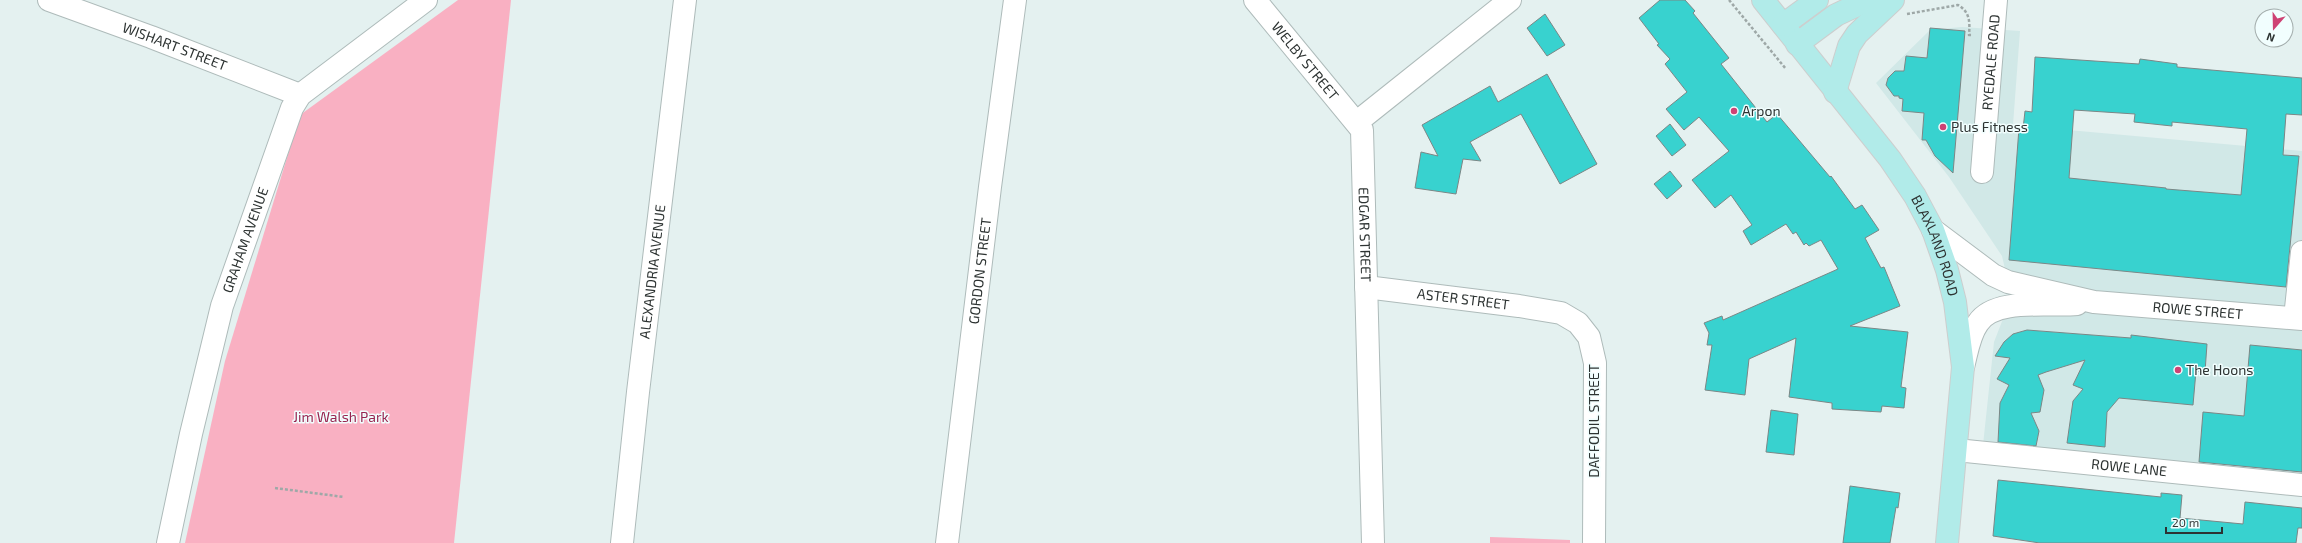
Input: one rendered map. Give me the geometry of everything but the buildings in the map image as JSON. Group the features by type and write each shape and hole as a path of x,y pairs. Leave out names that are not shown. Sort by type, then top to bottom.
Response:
{"main road":[{"name":"BLAXLAND ROAD","path":"1763,0 1890,159 1915,196 1933,230 1947,270 1956,302 1963,367 1947,543"},
{"path":"1783,25 1817,0"},
{"path":"1798,44 1836,15 1868,0"},
{"path":"1835,92 1849,46 1857,34 1900,7"}],"street":[{"name":"WISHART STREET","path":"49,0 151,37 300,95"},
{"name":"GRAHAM AVENUE","path":"168,543 190,434 222,306 292,108 300,95 426,0"},
{"name":"ALEXANDRIA AVENUE","path":"622,543 639,384 685,0"},
{"name":"GORDON STREET","path":"947,543 990,187 1015,0"},
{"name":"WELBY STREET","path":"1255,0 1357,122"},
{"path":"1357,122 1510,0"},
{"name":"RYEDALE ROAD","path":"1982,172 1996,0"},
{"name":"EDGAR STREET","path":"1357,122 1362,130 1373,543"},
{"name":"ROWE STREET","path":"1933,230 1994,275 2008,282 2094,302 2298,318"},
{"path":"2298,318 2302,252"},
{"name":"ASTER STREET","path":"1366,287 1518,306 1561,313"},
{"name":"ROWE STREET","path":"1963,367 1971,336 1978,322 1990,313 2008,306 2058,306 2094,302"},
{"name":"DAFFODIL STREET","path":"1561,313 1578,323 1589,337 1595,363 1594,543"},
{"name":"ROWE LANE","path":"1956,450 2302,485"}],"path":[{"path":"1730,0 1786,69"},
{"path":"1900,7 1958,5 1966,10 1970,19 1969,35 1994,36"},
{"path":"275,488 344,497"}],"shaded area":[{"path":"1962,27 2020,31 2013,125 2302,151 2302,474 1983,445 1994,342 2008,306 2008,282 2002,256 1949,177 1876,83 1930,30"}],"green space":[{"name":"Jim Walsh Park","path":"458,0 511,0 454,543 185,543 225,361 300,115"},
{"path":"1490,537 1570,540 1570,543 1490,543"}],"place":[{"name":"Arpon","path":"1734,111"},
{"name":"Plus Fitness","path":"1943,127"},
{"name":"The Hoons","path":"2178,370"}]}
